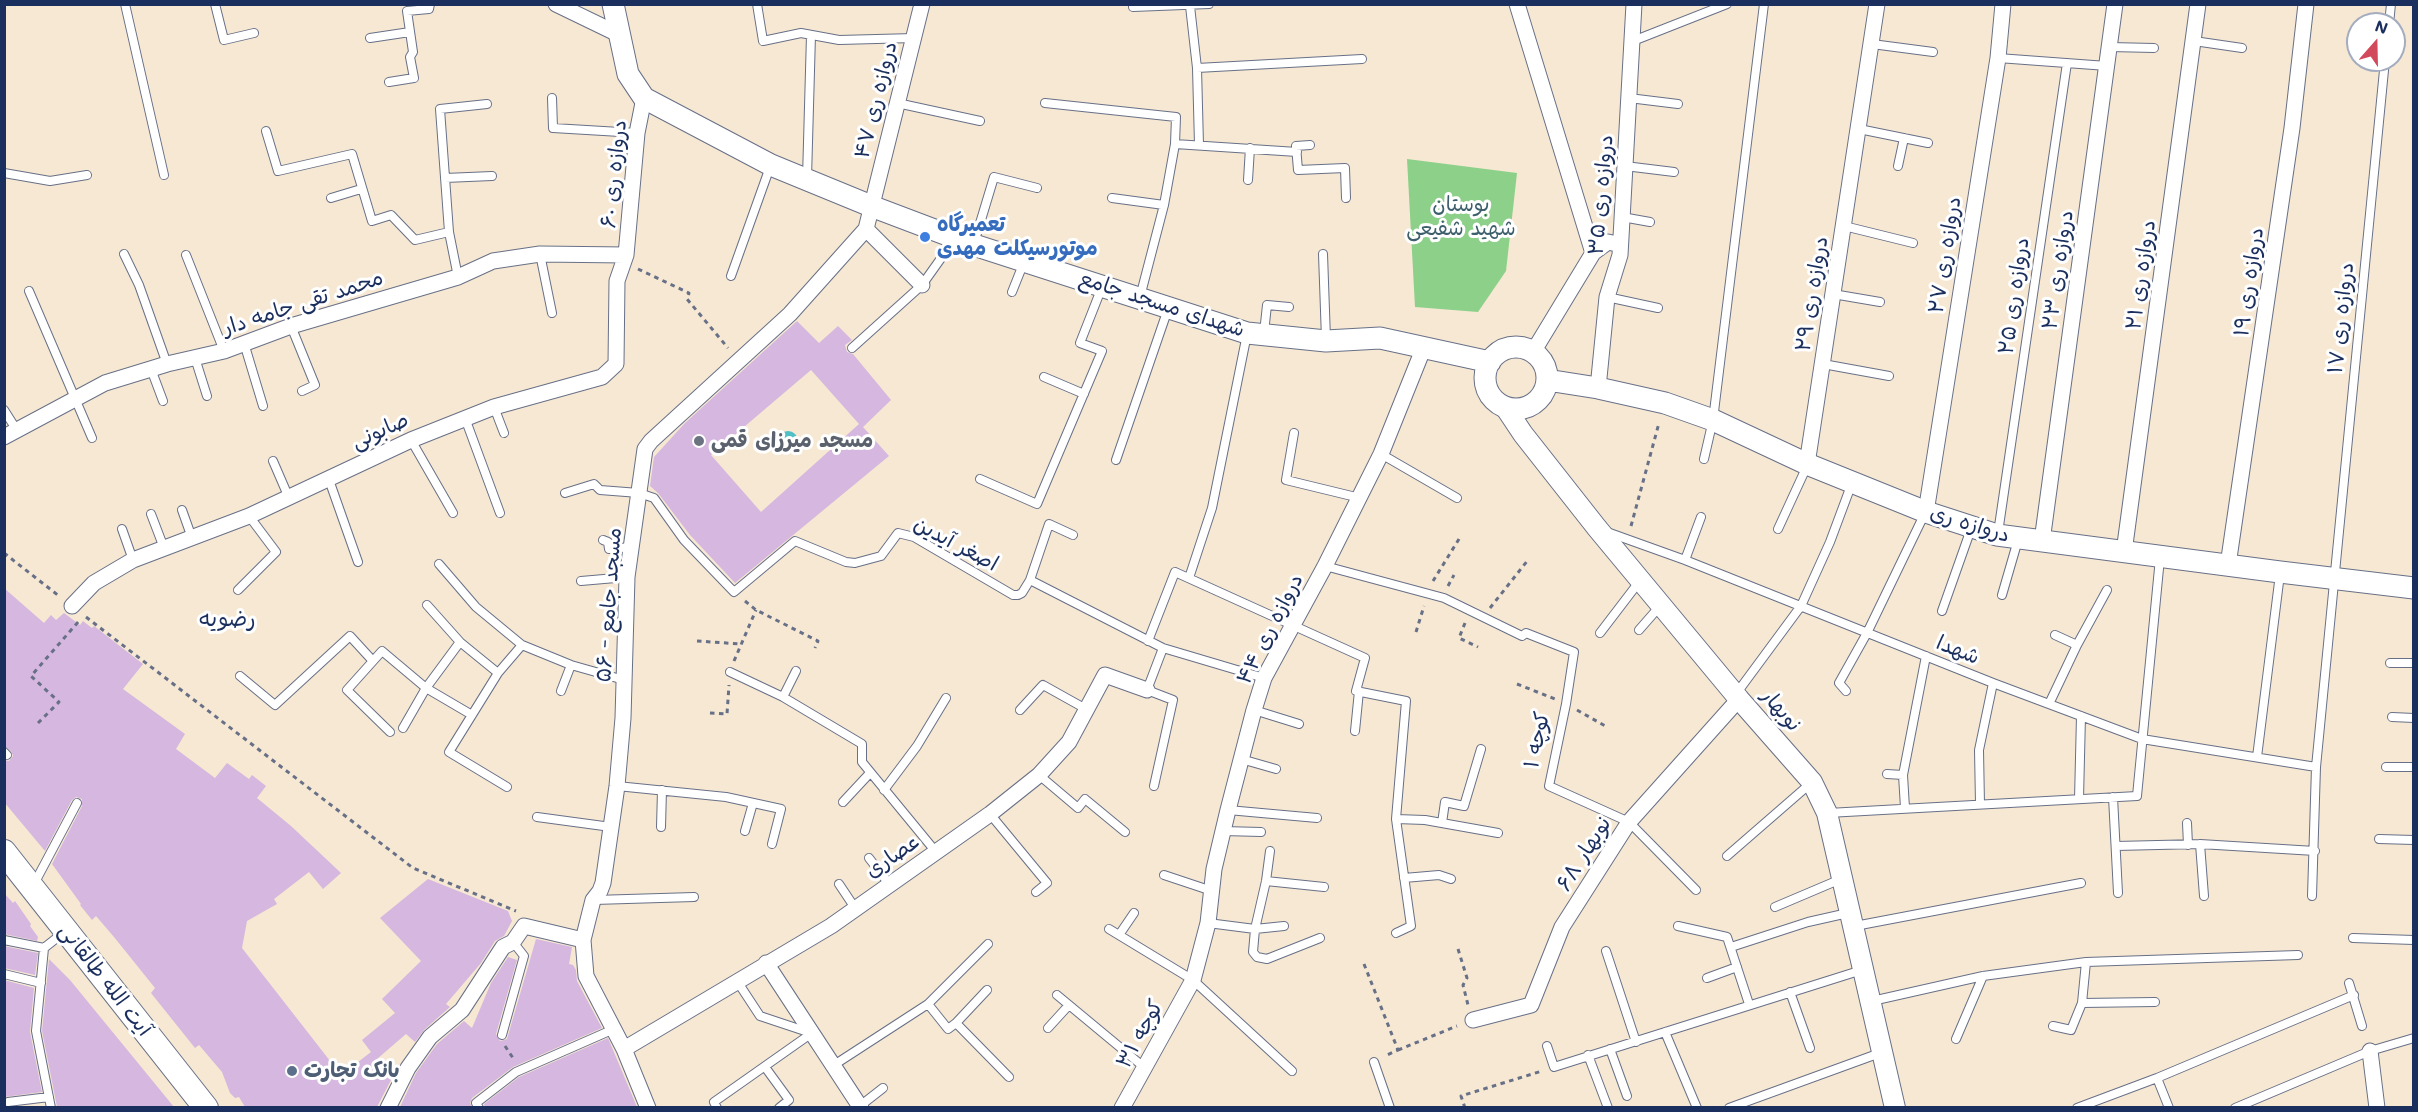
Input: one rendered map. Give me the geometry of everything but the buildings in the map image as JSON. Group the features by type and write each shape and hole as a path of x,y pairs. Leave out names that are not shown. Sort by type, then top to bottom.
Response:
{"main road":[{"name":"شهدای مسجد جامع","path":"613,4 628,74 644,98 771,165 871,206 964,242 1256,334 1326,341 1380,338 1490,362"},
{"path":"1509,348 1522,348 1533,352 1546,369 1547,380 1543,394 1533,405 1519,409 1505,407 1494,400 1487,388 1486,375 1490,362 1498,353 1509,348"},
{"name":"دروازه ری","path":"1547,380 1598,388 1665,403 1713,420 1807,465 1853,481 1926,512 1971,528 2008,537 2414,588"},
{"name":"آیت الله طالقانی","path":"4,852 206,1107"}],"street":[{"path":"556,4 618,34"},
{"name":"دروازه ری ۴۷","path":"871,206 922,4"},
{"path":"1517,4 1593,253"},
{"path":"1633,41 1634,4"},
{"name":"دروازه ری ۲۹","path":"1807,465 1877,4"},
{"name":"دروازه ری ۲۷","path":"1926,512 1998,58 2003,4"},
{"name":"دروازه ری ۲۳","path":"2042,542 2115,4"},
{"name":"دروازه ری ۲۱","path":"2124,552 2198,4"},
{"name":"دروازه ری ۱۹","path":"2228,566 2292,128 2306,4"},
{"name":"دروازه ری ۳۵","path":"1598,388 1607,297 1620,248 1633,41"},
{"name":"دروازه ری ۶۰","path":"626,255 637,133 644,98"},
{"name":"۵۶ - مسجد جامع","path":"648,1107 624,1049 586,976 583,940 593,900 603,883 617,786 624,680 627,577 645,449 790,314 866,229 871,206"},
{"path":"866,229 922,285"},
{"path":"1533,352 1593,253 1608,242 1617,243 1620,248"},
{"name":"محمد تقی جامه دار","path":"10,433 105,383 167,364 224,351 291,326 458,277 493,261 540,254 626,255"},
{"name":"صابونی","path":"78,611 94,583 133,560 249,516 328,477 465,418 494,407 602,376 616,364 617,281 626,255"},
{"name":"دروازه ری ۴۴","path":"1193,980 1208,923 1223,831 1264,678 1360,498 1381,454 1424,347"},
{"name":"نوبهار","path":"1505,407 1523,434 1597,528 1737,697 1812,782 1827,813 1895,1107"},
{"name":"عصاری","path":"624,1049 831,926 990,814 1039,775 1069,742 1105,675 1147,690"},
{"name":"نوبهار ۶۸","path":"1473,1020 1531,1005 1562,927 1629,822 1737,697"},
{"path":"388,1107 408,1068 430,1037 462,1010 503,947 513,942 524,926 583,940"},
{"path":"766,963 861,1107"},
{"name":"کوچه ۳۱","path":"1122,1107 1193,980"},
{"path":"2370,1051 2377,1107"}],"lane":[{"path":"125,4 164,175"},
{"path":"215,4 224,40 254,33"},
{"path":"389,82 414,78 407,11 429,9 430,4"},
{"path":"757,4 763,41 801,33 839,40 914,38"},
{"path":"1133,4 1133,7 1209,4"},
{"path":"1633,41 1727,4"},
{"path":"1704,459 1713,420 1764,4"},
{"path":"1190,6 1197,68 1199,145"},
{"path":"370,38 410,32"},
{"path":"807,179 811,35"},
{"path":"2194,41 2242,48"},
{"path":"1872,44 1933,52"},
{"path":"2110,47 2154,48"},
{"path":"1998,58 2107,66"},
{"path":"1197,68 1362,59"},
{"name":"دروازه ری ۲۵","path":"2002,595 2067,63"},
{"name":"دروازه ری ۱۷","path":"2312,896 2316,766 2384,72"},
{"path":"552,98 553,128 637,133"},
{"path":"1629,98 1678,104"},
{"path":"896,103 980,122"},
{"path":"1045,103 1176,117 1175,144 1164,205 1140,298"},
{"path":"458,277 448,232 440,109 487,104"},
{"path":"1859,129 1928,143"},
{"path":"266,131 278,171 352,153 372,220 391,215 415,240 448,232"},
{"path":"1898,166 1904,138"},
{"path":"1175,144 1297,152"},
{"path":"1310,145 1296,146 1298,170 1345,168 1346,198"},
{"path":"1248,180 1250,148"},
{"path":"731,276 771,165"},
{"path":"1625,166 1674,172"},
{"path":"4,173 50,181 87,175"},
{"path":"445,178 492,176"},
{"path":"852,348 922,285 964,242 994,177 1037,188"},
{"path":"331,198 361,189"},
{"path":"1112,198 1164,205"},
{"path":"1622,217 1650,222"},
{"path":"1844,226 1913,243"},
{"path":"124,254 139,285 167,364"},
{"path":"540,254 552,313"},
{"path":"1323,254 1326,341"},
{"path":"186,255 224,351"},
{"path":"1012,292 1025,261"},
{"path":"980,479 1036,504 1102,351 1080,343 1103,285"},
{"path":"29,291 92,438"},
{"path":"1833,294 1880,302"},
{"path":"1607,297 1658,308"},
{"path":"1189,578 1212,508 1256,334 1267,305 1289,307"},
{"path":"1116,460 1168,308"},
{"path":"291,326 315,385 302,391"},
{"path":"244,343 263,406"},
{"path":"195,358 207,396"},
{"path":"1823,364 1889,376"},
{"path":"151,369 163,402"},
{"path":"1044,377 1083,394"},
{"path":"494,407 504,433"},
{"path":"4,410 10,433"},
{"path":"465,418 500,513"},
{"path":"1294,433 1286,480 1360,498"},
{"path":"411,440 453,513"},
{"path":"1381,454 1457,498"},
{"path":"273,461 289,498"},
{"path":"1778,529 1807,465"},
{"path":"328,477 358,562"},
{"path":"1737,697 1801,606 1830,542 1853,481"},
{"path":"565,493 594,484 600,490 639,493 654,498 684,540 734,592"},
{"path":"182,510 192,538"},
{"path":"1846,691 1839,683 1867,633 1926,512"},
{"path":"151,514 164,548"},
{"path":"238,590 276,552 249,516"},
{"path":"1685,560 1701,517"},
{"path":"1072,535 1049,524 1030,580 1163,648 1264,678"},
{"name":"شهدا","path":"1597,528 1685,560 1993,683 2142,739 2316,766"},
{"path":"1942,611 1971,528"},
{"path":"122,529 133,560"},
{"name":"اصغر آیدین","path":"734,592 795,541 846,562 855,563 881,556 897,533 914,537 1013,595 1022,593 1030,580"},
{"path":"603,540 608,542 609,549 632,547"},
{"path":"1827,813 2137,796 2160,556"},
{"path":"438,564 476,607 522,645 570,665 624,680"},
{"path":"1325,566 1444,598 1483,617"},
{"path":"1148,641 1175,572 1365,658 1356,691 1407,701 1396,819 1411,926 1396,933"},
{"path":"2257,757 2280,572"},
{"path":"581,581 627,577"},
{"path":"1600,633 1641,579"},
{"path":"2049,704 2107,590"},
{"path":"1639,630 1661,604"},
{"path":"426,605 460,642 498,673"},
{"name":"کوچه ۱","path":"1483,617 1522,636 1526,633 1574,652 1549,786 1629,822"},
{"path":"2055,635 2077,645"},
{"path":"240,676 275,705 350,636 372,660"},
{"path":"403,728 426,688 460,642"},
{"path":"507,788 449,752 498,673 522,645"},
{"path":"1155,786 1173,700 1147,690 1163,648"},
{"path":"390,732 347,690 382,651 426,688 472,715"},
{"path":"1905,808 1903,775 1926,656"},
{"path":"2390,663 2414,663"},
{"path":"561,691 570,665"},
{"path":"783,698 796,671"},
{"path":"730,672 783,698 862,744 862,762 936,852"},
{"path":"1980,804 1979,750 1993,683"},
{"path":"1020,710 1043,686 1086,709"},
{"path":"1355,731 1359,691"},
{"path":"884,790 916,746 946,698"},
{"path":"1254,710 1299,724"},
{"path":"2079,799 2081,716"},
{"path":"2392,717 2414,718"},
{"path":"1442,823 1445,802 1464,806 1481,749"},
{"path":"1241,759 1276,769"},
{"path":"2386,767 2414,767"},
{"path":"843,802 870,773"},
{"path":"1887,774 1903,775"},
{"path":"1039,775 1078,808 1085,799 1125,832"},
{"path":"1726,856 1812,782"},
{"path":"617,786 726,797 781,809 772,844"},
{"path":"661,827 662,790"},
{"path":"2113,797 2118,893"},
{"path":"32,887 77,803"},
{"path":"745,831 753,803"},
{"path":"1228,810 1317,818"},
{"path":"990,814 1047,882 1036,892"},
{"path":"537,817 611,827"},
{"path":"1396,819 1442,823 1498,833"},
{"path":"1629,822 1696,890"},
{"path":"2187,823 2188,845"},
{"path":"1223,831 1261,832"},
{"path":"2379,839 2414,840"},
{"path":"2116,846 2200,844 2314,851"},
{"path":"2200,844 2204,896"},
{"path":"1270,851 1255,929 1253,952 1257,957 1267,959 1320,938"},
{"path":"869,858 889,884"},
{"path":"1164,875 1212,891"},
{"path":"1404,878 1439,875 1451,879"},
{"path":"1775,907 1842,878"},
{"path":"1266,881 1324,887"},
{"path":"1731,947 1808,922 1851,920 2081,883"},
{"path":"839,884 855,908"},
{"path":"593,900 694,897"},
{"path":"1119,934 1134,913"},
{"path":"1208,923 1255,929 1284,926"},
{"path":"1678,926 1727,937 1749,1005"},
{"path":"1109,929 1193,980 1292,1071"},
{"path":"51,1107 36,1031 44,948 66,930"},
{"path":"2353,938 2414,940"},
{"path":"4,940 44,948"},
{"path":"502,1035 524,956 513,942"},
{"path":"834,1065 928,1004 988,944"},
{"path":"1606,951 1636,1042"},
{"path":"1870,1001 1983,976 2086,962 2298,956"},
{"path":"2053,1026 2071,1030 2082,1003 2086,962"},
{"path":"1707,978 1737,968"},
{"path":"1547,1046 1554,1067 1863,970"},
{"path":"4,974 41,984"},
{"path":"1956,1039 1983,976"},
{"path":"737,980 760,1016 812,1033"},
{"path":"2349,983 2362,1026"},
{"path":"928,1004 948,1029 987,990"},
{"path":"1790,992 1810,1048"},
{"path":"1057,995 1145,1068"},
{"path":"2077,1107 2157,1078 2354,995"},
{"path":"2082,1003 2155,1002"},
{"path":"1048,1028 1069,1005"},
{"path":"956,1023 1009,1077"},
{"path":"479,1107 476,1103 502,1080 614,1029"},
{"path":"1665,1032 1697,1107"},
{"path":"716,1105 812,1033"},
{"path":"2235,1107 2370,1051 2414,1038"},
{"path":"1610,1049 1627,1096"},
{"path":"1733,1107 1883,1052"},
{"path":"1588,1055 1608,1107"},
{"path":"1374,1062 1390,1107"},
{"path":"765,1066 789,1100 779,1107"},
{"path":"2157,1078 2169,1107"},
{"path":"861,1107 883,1088"},
{"path":"8,1102 49,1097"}],"path":[{"path":"626,255 635,267 688,293 687,299 738,361"},
{"path":"1627,540 1665,403"},
{"path":"1416,632 1429,587 1459,539"},
{"path":"4,553 413,868 516,911 524,926"},
{"path":"1483,617 1528,560"},
{"path":"734,592 756,610 818,641 815,648"},
{"path":"38,723 59,702 31,676 78,611"},
{"path":"1470,611 1459,638 1478,647"},
{"path":"697,641 741,644"},
{"path":"1518,684 1566,704 1607,727"},
{"path":"1374,1062 1473,1020 1463,985 1467,978 1458,949"},
{"path":"1364,964 1398,1050"},
{"path":"502,1035 500,1038 520,1070"},
{"path":"1466,1107 1461,1096 1554,1067"}],"green space":[{"name":"بوستان شهید شفیعی","path":"1407,159 1517,173 1506,271 1478,312 1415,307"}],"water":[{"path":"788,431 795,434 798,441 795,448 788,451 781,448 778,441 781,434"}],"place":[{"name":"تعمیرگاه موتورسیکلت مهدی","path":"925,237"},
{"name":"مسجد میرزای قمی","path":"699,441"},
{"name":"بانک تجارت","path":"292,1071"}],"district":[{"name":"رضویه","path":"227,619"}]}
